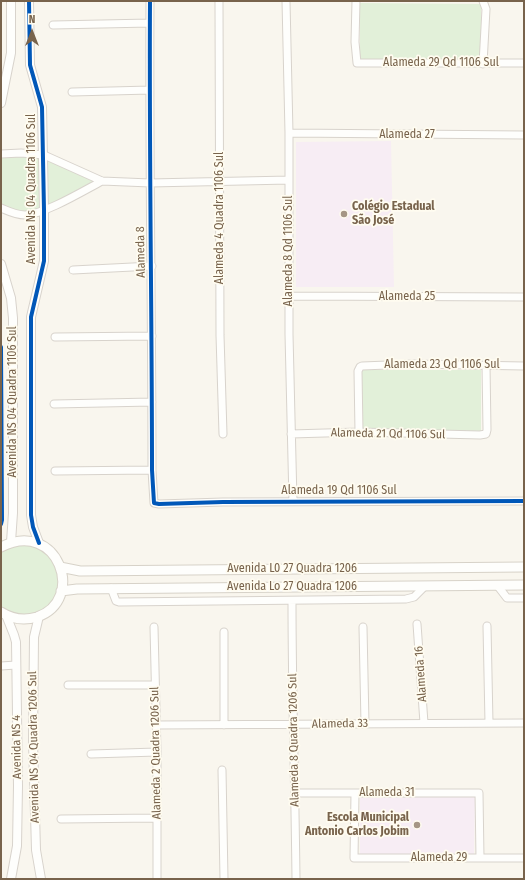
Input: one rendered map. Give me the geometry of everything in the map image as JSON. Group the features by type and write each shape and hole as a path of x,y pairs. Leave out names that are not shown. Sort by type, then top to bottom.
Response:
{"main road":[{"path":"1,547 11,542 25,540 39,543 52,553 60,567 62,575 61,591 49,610 39,616 23,619 4,614"},
{"name":"Avenida L0 27 Quadra 1206","path":"60,567 80,571 524,567"},
{"name":"Avenida Lo 27 Quadra 1206","path":"61,591 111,588 524,585"}],"street":[{"path":"1,103 11,53 11,1"},
{"name":"Avenida Ns 04 Quadra 1106 Sul","path":"29,1 30,65 42,107 44,155 44,261 31,317 31,515 33,527 39,543"},
{"name":"Alameda 8","path":"150,1 152,470 154,502"},
{"name":"Alameda 4 Quadra 1106 Sul","path":"219,1 220,335 223,434"},
{"name":"Alameda 8 Qd 1106 Sul","path":"286,1 289,133 289,334 293,502"},
{"name":"Alameda 29 Qd 1106 Sul","path":"356,1 355,42 357,63 524,63"},
{"path":"483,1 486,9 483,64"},
{"path":"53,25 150,23"},
{"path":"72,92 150,90"},
{"name":"Alameda 27","path":"289,133 524,135"},
{"path":"1,154 21,153 44,155 102,181 150,183 289,180"},
{"path":"1,208 16,214 24,215 44,210 102,181"},
{"name":"Avenida NS 04 Quadra 1106 Sul","path":"1,264 11,298 13,318 13,512 11,542"},
{"path":"73,270 152,266"},
{"name":"Alameda 25","path":"290,296 524,297"},
{"path":"55,337 152,336"},
{"name":"Alameda 23 Qd 1106 Sul","path":"359,432 358,371 362,366 413,364 524,366"},
{"name":"Alameda 21 Qd 1106 Sul","path":"291,434 359,432 486,434 486,365"},
{"path":"54,404 152,402"},
{"path":"55,471 152,470"},
{"name":"Alameda 19 Qd 1106 Sul","path":"154,502 159,504 524,501"},
{"path":"497,585 507,598 524,598"},
{"path":"111,588 116,600 119,602 406,599 414,597 425,586"},
{"path":"241,587 243,601"},
{"path":"264,587 264,601"},
{"name":"Alameda 8 Quadra 1206 Sul","path":"292,600 292,725 295,793 296,879"},
{"name":"Avenida NS 4","path":"4,614 14,635 16,665 18,786 17,846 11,879"},
{"name":"Avenida NS 04 Quadra 1206 Sul","path":"39,616 34,643 33,742 36,850 41,879"},
{"name":"Alameda 16","path":"417,624 424,723"},
{"path":"487,626 489,723"},
{"name":"Alameda 2 Quadra 1206 Sul","path":"154,627 157,752 157,879"},
{"path":"363,627 365,724"},
{"path":"224,632 224,725"},
{"path":"1,666 16,665"},
{"path":"68,685 155,685"},
{"name":"Alameda 33","path":"156,725 524,723"},
{"path":"91,754 157,752"},
{"path":"222,770 224,879"},
{"name":"Alameda 31","path":"295,793 479,793 480,858"},
{"name":"Alameda 29","path":"355,793 354,858 524,858"},
{"path":"61,819 157,818"}],"shaded area":[{"name":"Colégio Estadual São José","path":"391,141 394,287 296,287 296,142"},
{"name":"Escola Municipal Antonio Carlos Jobim","path":"360,796 475,796 474,854 360,854"}],"green space":[{"path":"360,3 481,4 481,61 360,61"},
{"path":"9,153 31,153 102,181 44,210 24,215 1,208 1,159"},
{"path":"362,370 481,370 481,431 362,430"},
{"path":"11,542 39,543 57,559 61,591 39,616 23,619 1,610 1,552"}],"cycle path":[{"path":"29,1 30,65 42,107 44,210 44,261 31,317 31,515 33,527 39,543"},
{"path":"150,1 152,470 154,503 524,501"},
{"path":"1,347 1,524"}],"place":[{"name":"Colégio Estadual São José","path":"344,214"},
{"name":"Escola Municipal Antonio Carlos Jobim","path":"417,825"}]}
